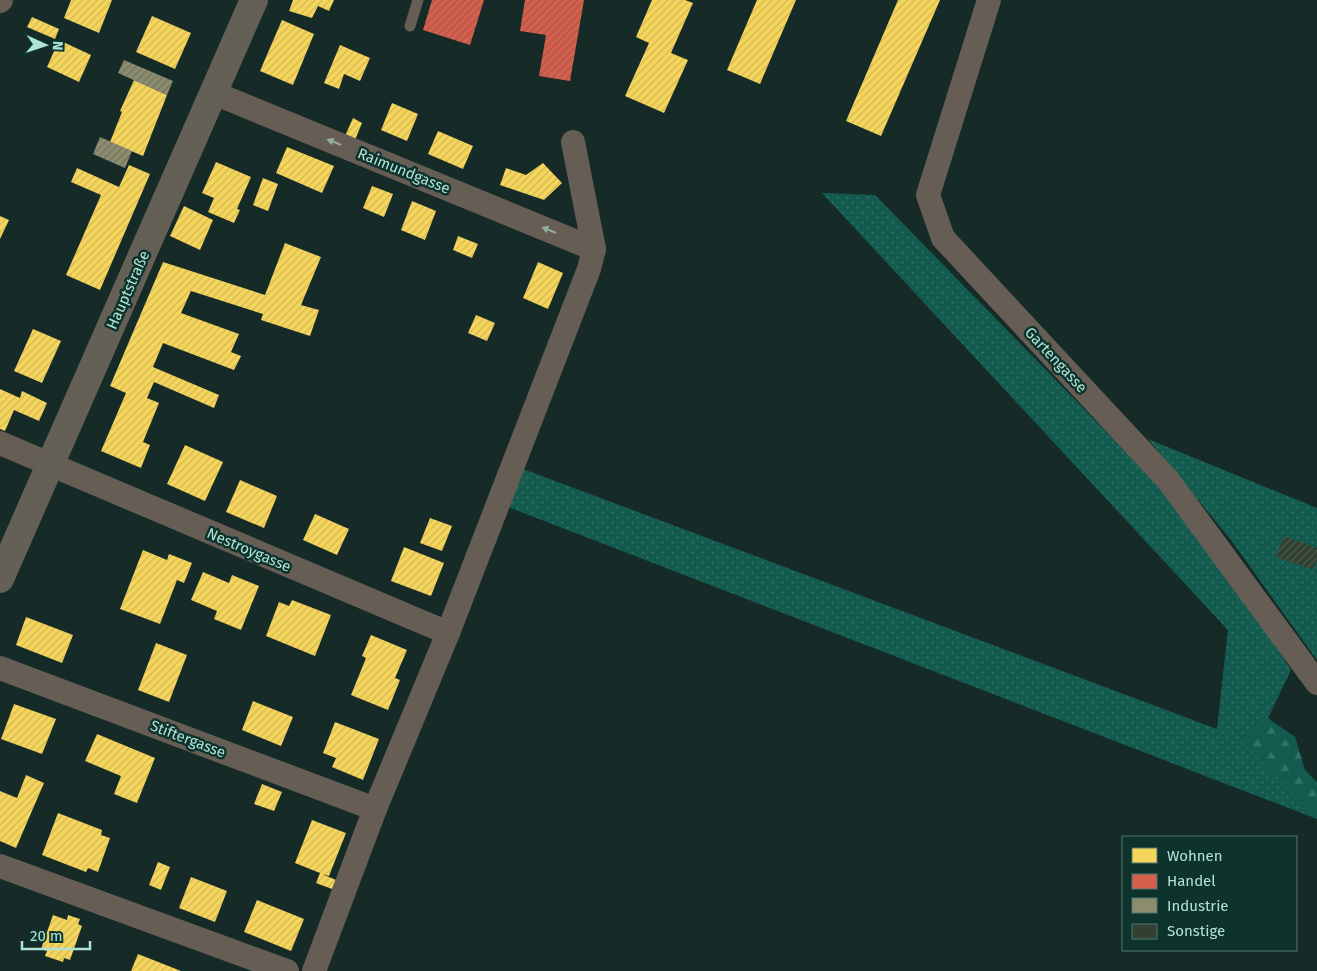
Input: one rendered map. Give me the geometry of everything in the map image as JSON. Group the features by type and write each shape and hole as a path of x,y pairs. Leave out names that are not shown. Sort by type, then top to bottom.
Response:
{"street":[{"name":"Hauptstraße","path":"0,579 254,0"},
{"name":"Gartengasse","path":"989,0 928,195 943,238 1168,480 1317,683"},
{"name":"Raimundgasse","path":"214,93 594,249"},
{"path":"314,971 375,809 448,634 589,269 594,249 573,142"},
{"name":"Nestroygasse","path":"0,443 50,466 448,634"},
{"name":"Stiftergasse","path":"0,668 375,809"},
{"path":"0,866 288,971"}],"lane":[{"path":"410,26 418,0"}],"green space":[{"path":"822,193 875,195 1173,500 1223,563 1291,670 1268,718 1242,741 1317,819 508,507 523,469 1217,729 1228,630"},
{"path":"1148,439 1317,508 1317,660 1231,540"},
{"path":"1268,718 1295,737 1305,770 1317,782 1317,817 1241,741"}],"building: Wohnen":[{"path":"71,0 112,0 99,33 64,18"},
{"path":"293,0 334,0 329,11 318,6 312,18 289,11"},
{"path":"652,0 685,0 693,3 671,53 688,60 664,113 625,96 649,43 636,37"},
{"path":"757,0 796,0 760,84 727,70"},
{"path":"898,0 940,0 881,136 846,121"},
{"path":"152,16 191,33 175,69 136,52"},
{"path":"32,17 59,29 55,39 27,27"},
{"path":"282,20 314,34 293,85 260,71"},
{"path":"59,40 91,55 79,82 47,67"},
{"path":"340,45 370,58 360,81 344,74 339,89 324,83"},
{"path":"134,80 167,95 143,156 110,142 122,112 120,111"},
{"path":"392,103 418,114 407,141 381,130"},
{"path":"353,118 362,123 355,140 345,136"},
{"path":"438,131 473,146 463,169 428,154"},
{"path":"287,147 334,166 322,193 276,173"},
{"path":"216,162 251,177 237,209 240,210 234,223 208,212 214,198 202,193"},
{"path":"543,163 562,183 544,200 500,185 506,168 526,175"},
{"path":"129,165 150,174 100,290 66,275 101,195 71,182 77,168 119,187"},
{"path":"263,178 278,184 268,211 253,205"},
{"path":"372,186 393,194 384,217 363,208"},
{"path":"412,201 436,211 425,240 401,230"},
{"path":"184,206 213,220 200,250 170,236"},
{"path":"0,216 9,220 0,239"},
{"path":"458,236 478,244 472,258 453,250"},
{"path":"285,243 321,257 301,305 319,310 310,336 261,320 263,314 191,291 181,313 239,334 231,352 241,356 234,370 163,343 153,367 219,395 214,408 154,382 147,398 159,403 143,442 150,445 141,468 101,451 126,393 110,386 163,262 265,295"},
{"path":"538,262 563,273 548,309 523,298"},
{"path":"476,315 495,323 487,341 468,333"},
{"path":"33,329 61,341 42,383 14,371"},
{"path":"0,389 20,398 22,391 47,403 39,421 14,410 5,431 0,429"},
{"path":"185,445 223,462 205,501 167,484"},
{"path":"240,480 277,496 264,528 226,512"},
{"path":"315,514 349,529 337,555 303,540"},
{"path":"430,518 452,526 442,551 420,543"},
{"path":"404,547 444,563 431,596 391,581"},
{"path":"143,550 167,560 169,554 192,563 184,583 177,580 160,624 120,609"},
{"path":"203,572 229,583 232,575 259,586 241,630 214,619 217,611 191,600"},
{"path":"292,600 331,615 315,656 266,636 279,602 289,606"},
{"path":"26,617 73,635 62,663 16,645"},
{"path":"371,635 407,650 395,678 400,680 388,710 351,695 366,658 362,656"},
{"path":"156,643 187,655 169,702 138,690"},
{"path":"253,701 293,717 281,746 242,730"},
{"path":"14,704 56,719 42,754 1,739"},
{"path":"335,722 379,739 363,780 332,767 336,758 323,753"},
{"path":"97,734 155,758 137,803 114,794 121,776 85,761"},
{"path":"26,775 44,783 16,848 0,841 0,791 17,798"},
{"path":"262,784 282,792 274,811 254,804"},
{"path":"58,813 102,830 101,835 110,838 98,872 88,868 86,872 42,855"},
{"path":"312,820 346,833 329,876 322,874 336,880 332,889 316,883 320,873 295,863"},
{"path":"158,862 170,867 161,890 149,885"},
{"path":"191,877 227,891 215,922 179,908"},
{"path":"257,900 304,919 291,951 244,932"},
{"path":"53,915 67,920 68,915 80,919 78,924 82,926 70,960 64,958 63,962 45,956 47,951 41,949"},
{"path":"138,954 181,971 131,971"}],"building: Handel":[{"path":"432,0 484,0 470,45 423,30"},
{"path":"525,0 584,0 570,81 539,76 546,35 520,31"}],"building: Industrie":[{"path":"124,60 173,81 167,95 118,73"},
{"path":"100,137 132,151 125,168 93,154"}],"building: Sonstige":[{"path":"1284,536 1317,548 1317,560 1314,570 1276,557"}]}
